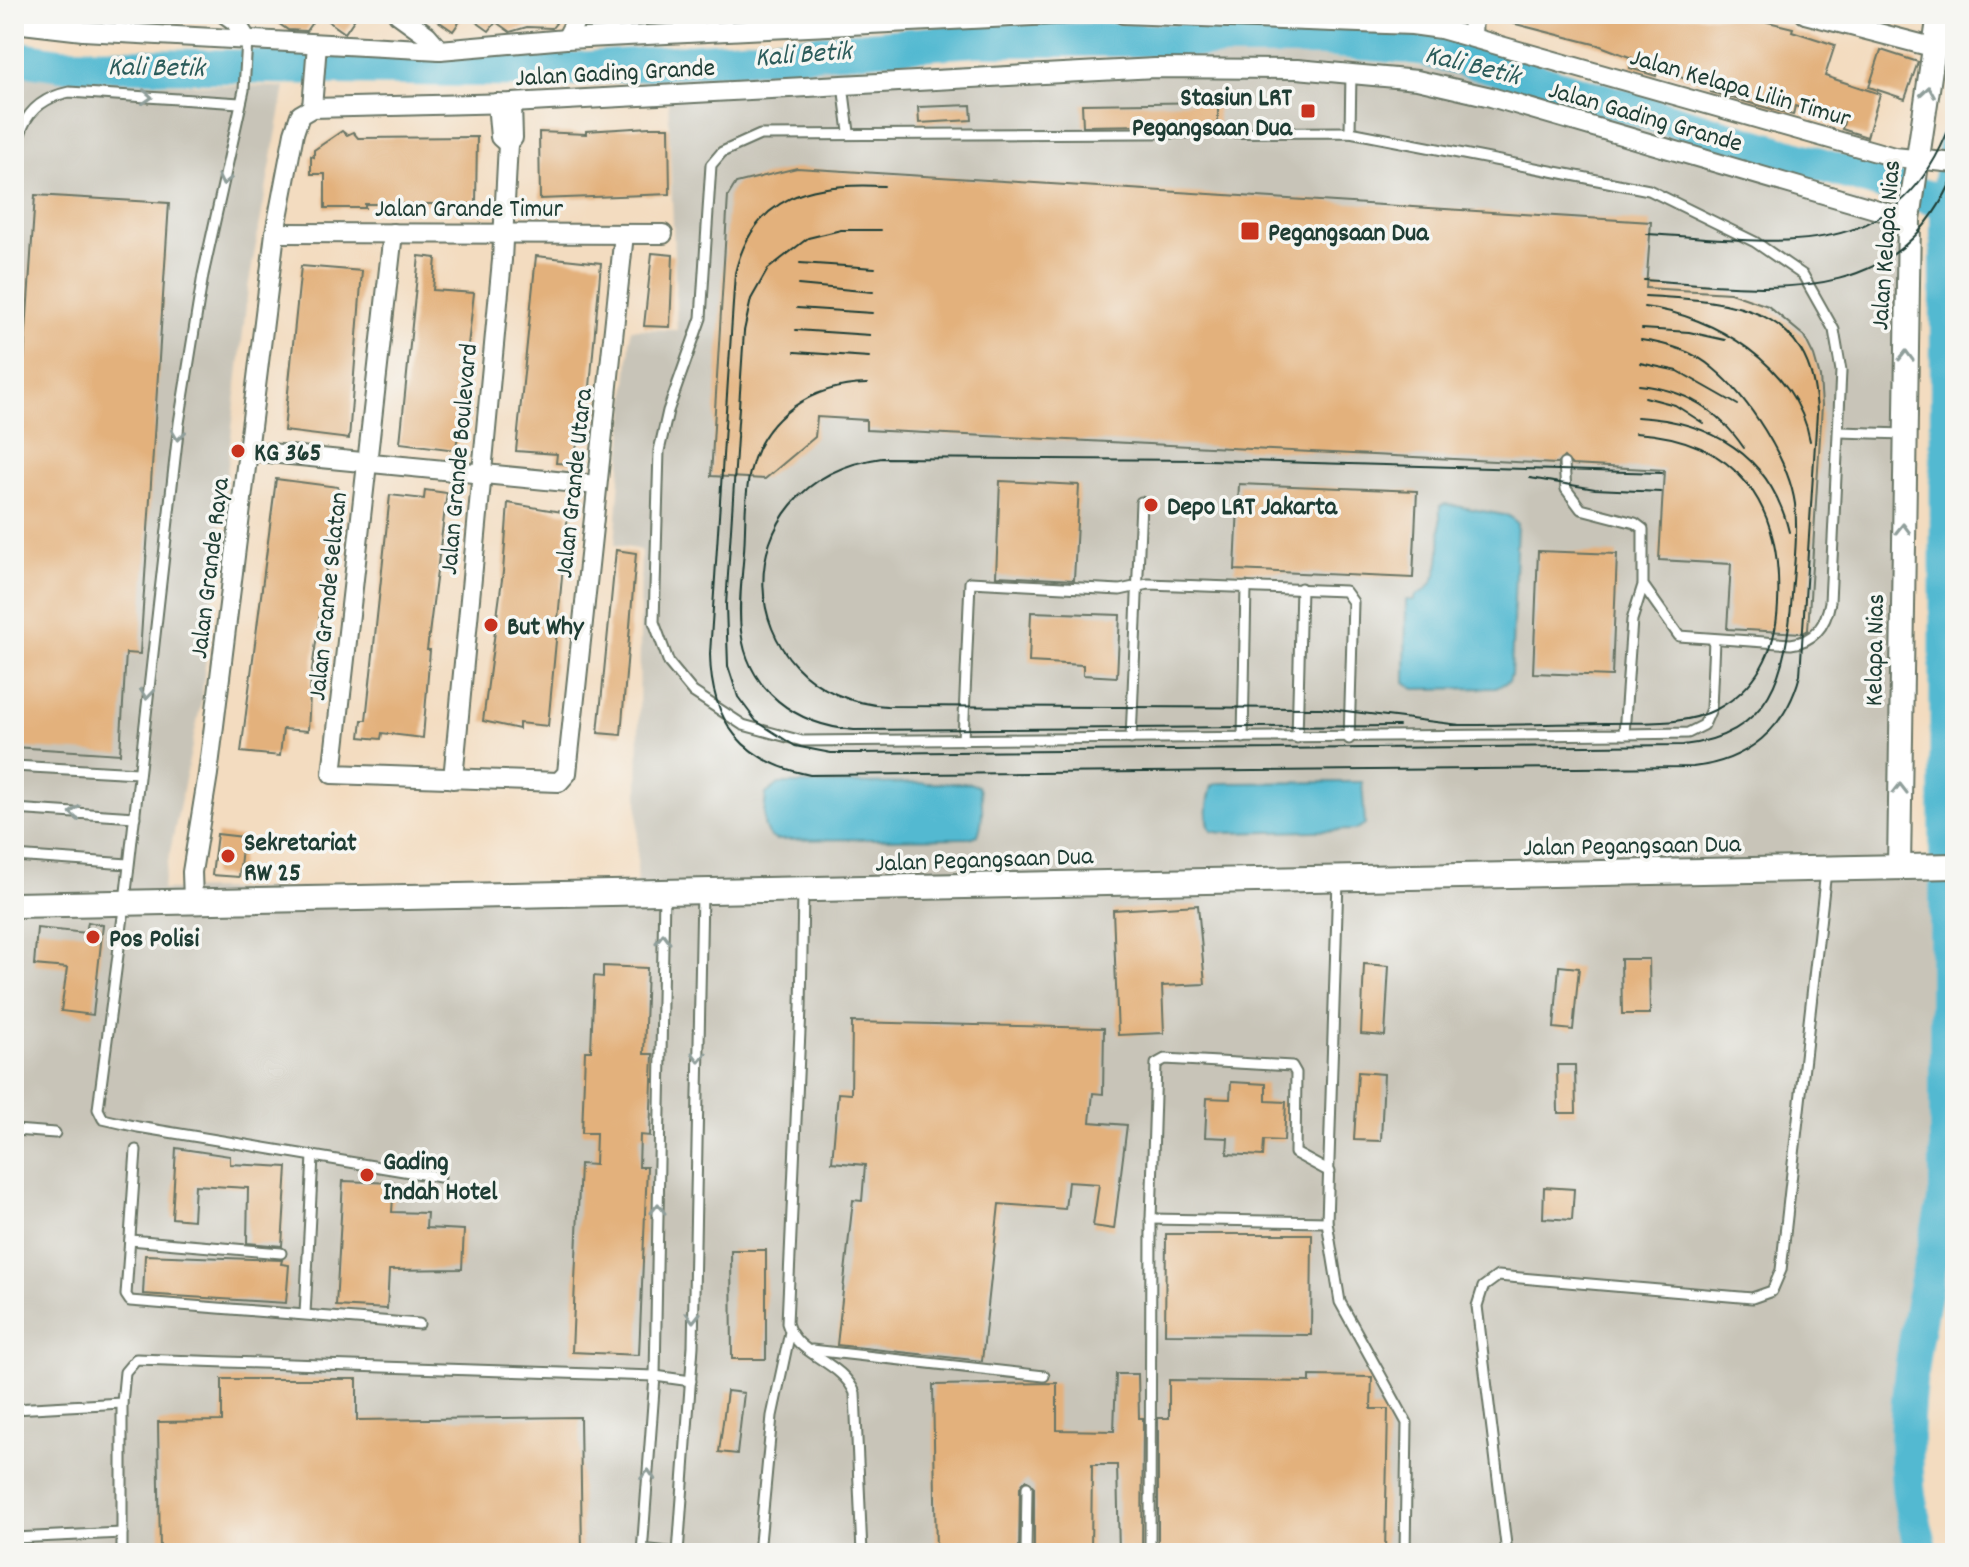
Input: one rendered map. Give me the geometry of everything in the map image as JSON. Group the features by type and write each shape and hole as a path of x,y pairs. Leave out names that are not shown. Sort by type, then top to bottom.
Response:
{"main road":[{"name":"Jalan Pegangsaan Dua","path":"14,905 1955,866"}],"street":[{"path":"225,14 253,41"},
{"path":"398,14 440,50"},
{"path":"566,39 579,14"},
{"path":"763,14 783,27"},
{"path":"14,23 313,48 440,50 566,39 948,16 1074,14"},
{"name":"Jalan Kelapa Lilin Timur","path":"1123,14 1412,25 1472,37 1916,165 1949,163"},
{"path":"1472,37 1473,14"},
{"path":"1805,14 1936,48"},
{"name":"Jalan Kelapa Nias","path":"1904,434 1910,209 1939,14"},
{"path":"312,105 313,48"},
{"name":"Jalan Gading Grande","path":"312,105 505,103 1169,68 1351,72 1417,80 1491,97 1910,209"},
{"name":"Jalan Grande Boulevard","path":"453,779 504,232 508,144 500,137 505,103"},
{"name":"Jalan Grande Raya","path":"193,900 192,872 275,233 294,133 300,115 312,105"},
{"name":"Jalan Grande Timur","path":"275,233 663,234"},
{"name":"Jalan Grande Selatan","path":"393,233 332,774 453,779"},
{"name":"Jalan Grande Utara","path":"453,779 559,782 567,773 624,234"},
{"name":"Kelapa Nias","path":"1904,434 1906,867"},
{"path":"249,451 597,485"}],"lane":[{"path":"253,41 244,61 244,86 203,275 179,423 125,901 98,1094 100,1114 109,1121 138,1127 440,1177"},
{"path":"1350,132 1351,72"},
{"path":"843,85 849,132"},
{"path":"14,204 19,135 26,117 45,98 69,92 240,103"},
{"path":"1643,585 1679,636 1799,643 1822,626 1830,602 1841,371 1834,330 1803,275 1755,242 1649,190 1350,132 849,132 760,135 729,147 711,165 701,318 668,411 659,451 654,622 669,663 693,692 727,717 765,733 802,741 1349,739 1688,733 1704,725 1711,709 1714,640"},
{"path":"1840,432 1904,434"},
{"path":"1564,464 1566,489 1581,509 1635,523 1643,529 1643,585 1632,620 1624,734"},
{"path":"1131,739 1141,502"},
{"path":"963,740 970,582 1120,590 1137,586 1340,589 1352,597 1349,739"},
{"path":"1243,738 1246,587"},
{"path":"1297,738 1301,588"},
{"path":"14,766 138,773"},
{"path":"14,809 135,817"},
{"path":"14,856 128,864"},
{"path":"1507,1553 1477,1306 1483,1287 1498,1276 1752,1298 1772,1291 1781,1270 1827,868"},
{"path":"1338,877 1327,1222 1340,1302 1407,1423 1405,1553"},
{"path":"759,1553 772,1416 790,1332 803,891"},
{"path":"664,893 655,1376 642,1551 678,1553 691,1381 702,893"},
{"path":"1150,1553 1151,1219 1153,1073 1156,1064 1165,1059 1292,1066 1296,1073 1295,1153 1330,1172"},
{"path":"14,1130 55,1133"},
{"path":"136,1150 126,1295 130,1301 419,1324"},
{"path":"305,1314 313,1156"},
{"path":"1151,1219 1327,1222"},
{"path":"130,1240 281,1253"},
{"path":"790,1332 809,1350 844,1373 855,1393 862,1553"},
{"path":"809,1350 1044,1376"},
{"path":"122,1553 122,1403 125,1372 136,1359 655,1376 691,1381"},
{"path":"14,1409 122,1403"},
{"path":"1026,1553 1027,1487"},
{"path":"14,1538 122,1533"}],"shaded area":[{"path":"1288,54 1444,70 1542,95 1908,219 1897,864 1952,865 1948,521 1955,521 1955,1217 1927,1320 1915,1485 1929,1553 14,1553 14,70 70,81 285,87 248,288 201,703 162,890 637,884 641,550 615,545 631,329 677,330 667,72"}],"green space":[{"path":"589,14 751,14 755,17 583,24"}],"water":[{"path":"1445,504 1509,516 1517,523 1511,674 1509,681 1496,688 1415,689 1405,682 1406,600 1415,600 1416,595 1433,581 1440,557 1440,506"},
{"path":"1362,782 1365,824 1355,830 1222,833 1211,831 1209,826 1209,797 1212,786 1218,783"},
{"path":"969,783 978,786 982,810 978,835 970,838 776,840 770,837 765,827 766,794 779,784"}],"building":[{"path":"265,14 318,14 306,31 288,30"},
{"path":"318,14 358,14 345,33"},
{"path":"428,14 465,14 453,31"},
{"path":"465,14 542,14 556,23 552,28 527,27 510,32 496,22 489,31"},
{"path":"1493,14 1747,17 1793,28 1792,31 1835,45 1825,76 1880,94 1867,137 1842,129 1844,122 1795,106 1793,115 1711,92 1712,87 1657,70 1656,76 1630,68 1632,58 1598,45 1492,18"},
{"path":"1881,50 1918,62 1905,99 1869,87"},
{"path":"1218,102 1218,124 1083,126 1082,104"},
{"path":"971,105 972,120 919,123 918,107"},
{"path":"669,127 670,194 540,199 539,132 586,134 586,131"},
{"path":"342,131 347,135 353,132 358,138 477,137 476,204 365,204 365,208 325,208 325,174 311,174 311,156 314,157 314,150"},
{"path":"797,168 1651,222 1646,288 1730,293 1768,306 1804,336 1814,356 1820,377 1822,405 1808,630 1803,633 1727,629 1731,564 1659,560 1664,470 1572,465 1564,457 1557,464 866,430 866,420 817,417 815,437 765,479 711,476 728,196 736,183"},
{"path":"35,195 169,203 140,654 126,653 120,754 14,747 14,513"},
{"path":"652,253 673,255 670,327 644,326"},
{"path":"419,256 436,258 433,290 474,293 456,450 400,443"},
{"path":"536,256 601,263 586,432 578,431 575,464 556,463 557,454 516,451"},
{"path":"301,266 362,271 349,439 284,431"},
{"path":"276,479 338,487 311,677 308,731 283,729 280,756 241,752"},
{"path":"1000,481 1079,485 1074,580 996,576"},
{"path":"1239,484 1417,491 1413,578 1235,570"},
{"path":"425,490 447,493 427,650 430,650 423,738 382,733 381,739 360,737 362,720 366,720 390,495 424,499"},
{"path":"508,503 568,513 548,726 519,723 519,729 483,721 503,572"},
{"path":"616,550 636,553 621,735 598,733"},
{"path":"1538,551 1617,554 1612,676 1533,673"},
{"path":"1031,612 1120,615 1117,677 1083,675 1083,665 1029,662"},
{"name":"Sekretariat RW 25","path":"217,834 243,837 239,877 212,875"},
{"path":"1198,905 1205,984 1162,986 1164,1033 1118,1035 1113,910"},
{"path":"88,922 103,925 93,1015 61,1011 67,968 34,965 37,928 86,933"},
{"path":"1621,959 1649,959 1650,1014 1622,1014"},
{"path":"1364,964 1389,966 1385,1036 1361,1034"},
{"path":"603,966 647,968 644,1054 653,1054 650,1136 640,1135 639,1167 647,1167 639,1355 572,1352 580,1164 595,1165 596,1133 582,1133 585,1051 591,1051 594,976 603,977"},
{"path":"1559,966 1579,968 1573,1030 1554,1028"},
{"path":"852,1022 1104,1028 1103,1094 1093,1093 1090,1122 1127,1125 1114,1229 1093,1226 1099,1184 1068,1182 1065,1209 999,1204 982,1361 837,1345 853,1200 862,1201 865,1165 832,1162 838,1093 851,1094"},
{"path":"1557,1065 1575,1065 1576,1113 1558,1113"},
{"path":"1358,1072 1384,1074 1381,1141 1354,1140"},
{"path":"1231,1082 1266,1084 1266,1101 1286,1102 1284,1141 1264,1140 1263,1156 1227,1154 1228,1138 1205,1137 1207,1098 1230,1099"},
{"path":"176,1148 230,1156 230,1164 287,1167 282,1246 247,1243 248,1188 195,1185 193,1220 172,1218"},
{"path":"343,1181 394,1183 392,1212 427,1213 426,1228 464,1230 462,1269 389,1270 387,1309 336,1306"},
{"path":"1544,1187 1574,1189 1572,1220 1543,1218"},
{"path":"1166,1234 1312,1234 1311,1335 1165,1334"},
{"path":"731,1250 766,1250 766,1359 732,1359"},
{"path":"145,1255 282,1260 281,1264 289,1265 286,1303 143,1294"},
{"path":"1116,1374 1138,1374 1139,1418 1143,1418 1142,1553 1119,1553 1117,1465 1092,1465 1091,1553 1034,1553 1034,1487 1026,1480 1020,1487 1019,1553 936,1553 933,1385 1057,1383 1057,1430 1114,1431"},
{"path":"1310,1376 1372,1377 1371,1409 1388,1409 1385,1553 1158,1553 1158,1418 1169,1418 1169,1380 1310,1382"},
{"path":"222,1379 357,1379 357,1420 580,1417 582,1553 160,1553 158,1422 222,1421"},
{"path":"727,1391 744,1393 737,1454 719,1452"}],"waterway":[{"name":"Kali Betik","path":"14,57 60,64 549,71 975,40 1321,40 1417,48 1508,71 1955,203"},
{"path":"1922,1553 1909,1495 1906,1449 1916,1338 1946,1193 1947,203 1955,143"}],"tram line":[{"path":"1647,234 1789,240 1831,235 1870,222 1903,199 1932,163 1955,112"},
{"path":"1644,280 1781,287 1824,282 1864,270 1899,250 1930,218 1955,173"},
{"path":"884,186 833,187 790,198 756,226 744,246 735,273 710,654 712,678 724,719 735,736 766,760 810,775 1693,767 1713,764 1747,749 1762,739 1785,711 1800,675 1817,413 1812,377 1801,349 1783,329 1762,316 1736,306 1708,301 1645,296"},
{"path":"881,230 841,230 808,238 768,269 751,299 744,331 726,605 728,666 738,697 756,721 795,746 831,753 1683,745 1713,739 1737,728 1755,714 1769,696 1785,650 1796,538 1791,487 1785,468 1765,430 1727,381 1689,353 1641,340"},
{"path":"800,263 875,268"},
{"path":"798,285 873,292"},
{"path":"1644,307 1698,321 1748,349 1770,368 1788,390 1802,414 1810,441"},
{"path":"797,308 872,313"},
{"path":"1642,329 1689,332 1725,340"},
{"path":"796,330 870,335"},
{"path":"795,352 869,357"},
{"path":"1640,363 1678,371 1738,405"},
{"path":"867,384 827,390 793,407 766,435 750,472 741,631 753,671 778,701 795,712 813,721 854,730 1399,726"},
{"path":"1639,385 1671,391 1699,404 1723,422 1744,448"},
{"path":"1645,397 1675,405 1703,423"},
{"path":"1637,417 1689,426 1734,447 1753,463 1768,482 1789,532"},
{"path":"1451,725 1678,721 1717,709 1744,690 1754,678 1769,651 1778,604 1778,568 1772,536 1762,508 1747,484 1727,464 1702,448 1671,438 1635,433"},
{"path":"1460,725 1321,708 887,706 834,693 796,666 772,628 763,586 770,543 792,504 829,475 882,458 1208,460 1662,473"},
{"path":"1530,478 1595,489 1661,492"}],"place":[{"name":"Stasiun LRT Pegangsaan Dua","path":"1308,111"},
{"name":"Pegangsaan Dua","path":"1250,231"},
{"name":"KG 365","path":"238,451"},
{"name":"Depo LRT Jakarta","path":"1151,505"},
{"name":"But Why","path":"491,625"},
{"name":"Sekretariat RW 25","path":"228,856"},
{"name":"Pos Polisi","path":"93,937"},
{"name":"Gading Indah Hotel","path":"367,1175"}]}
